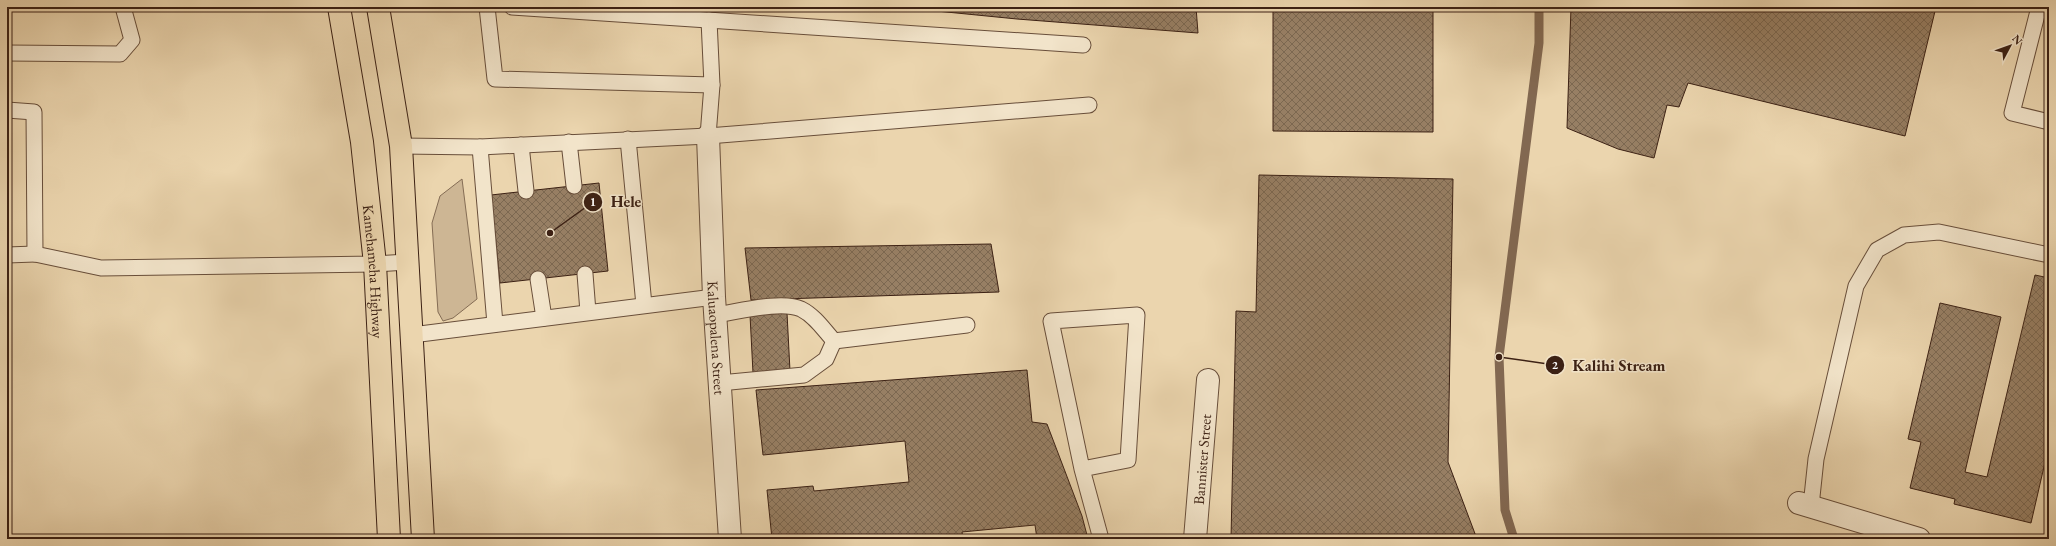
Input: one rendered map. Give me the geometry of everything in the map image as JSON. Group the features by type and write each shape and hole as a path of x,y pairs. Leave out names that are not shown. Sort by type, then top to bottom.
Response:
{"main road":[{"name":"Kamehameha Highway","path":"339,7 362,142 375,264 389,539"},
{"path":"378,7 401,146 423,539"}],"street":[{"name":"Kaluaopalena Street","path":"708,136 715,306 730,539"},
{"name":"Bannister Street","path":"1195,539 1208,380"},
{"path":"1805,505 1919,539"}],"lane":[{"path":"7,53 120,54 132,40 123,7"},
{"path":"488,7 495,79 712,85"},
{"path":"512,7 1082,45"},
{"path":"2042,13 2012,112 2049,122"},
{"path":"708,136 712,85 709,20"},
{"path":"401,146 480,147 708,136 1089,105"},
{"path":"7,110 34,112 35,254"},
{"path":"628,139 644,305"},
{"path":"569,142 574,186"},
{"path":"521,145 526,191"},
{"path":"480,147 494,324"},
{"path":"1805,505 1856,286 1877,250 1904,235 1939,232 2049,255"},
{"path":"7,255 35,254 100,268 375,264 408,262"},
{"path":"585,274 588,312"},
{"path":"538,279 544,318"},
{"path":"412,335 644,305 784,306 801,309 816,320 834,341"},
{"path":"1082,469 1128,460 1137,315 1051,321 1082,469 1101,539"},
{"path":"834,341 967,325"},
{"path":"720,383 804,375 826,359 834,341"}],"shaded area":[{"path":"462,179 477,299 453,318 443,321 438,312 432,223 440,196"}],"building":[{"path":"896,7 1196,7 1198,33 1017,19"},
{"path":"1273,7 1433,7 1433,132 1273,131"},
{"path":"1571,7 1936,7 1905,136 1688,83 1679,107 1667,105 1654,158 1618,149 1567,128"},
{"path":"1259,175 1453,179 1448,462 1477,539 1231,539 1236,311 1256,312"},
{"path":"599,183 608,271 500,283 491,195"},
{"path":"991,244 999,292 751,300 745,248"},
{"path":"2035,275 2049,278 2049,445 2031,523 1954,504 1955,499 1910,488 1921,442 1908,439 1940,303 2001,317 1965,472 1987,477"},
{"path":"787,313 790,371 753,373 750,315"},
{"path":"1027,370 1032,422 1047,424 1082,516 1088,539 1037,539 1035,525 962,532 963,539 772,539 767,490 813,486 814,491 909,482 905,441 763,455 756,390"}],"waterway":[{"path":"1514,539 1505,510 1499,357 1539,43 1539,7"}],"place":[{"name":"Hele","path":"550,233"},
{"name":"Kalihi Stream","path":"1499,357"}]}
